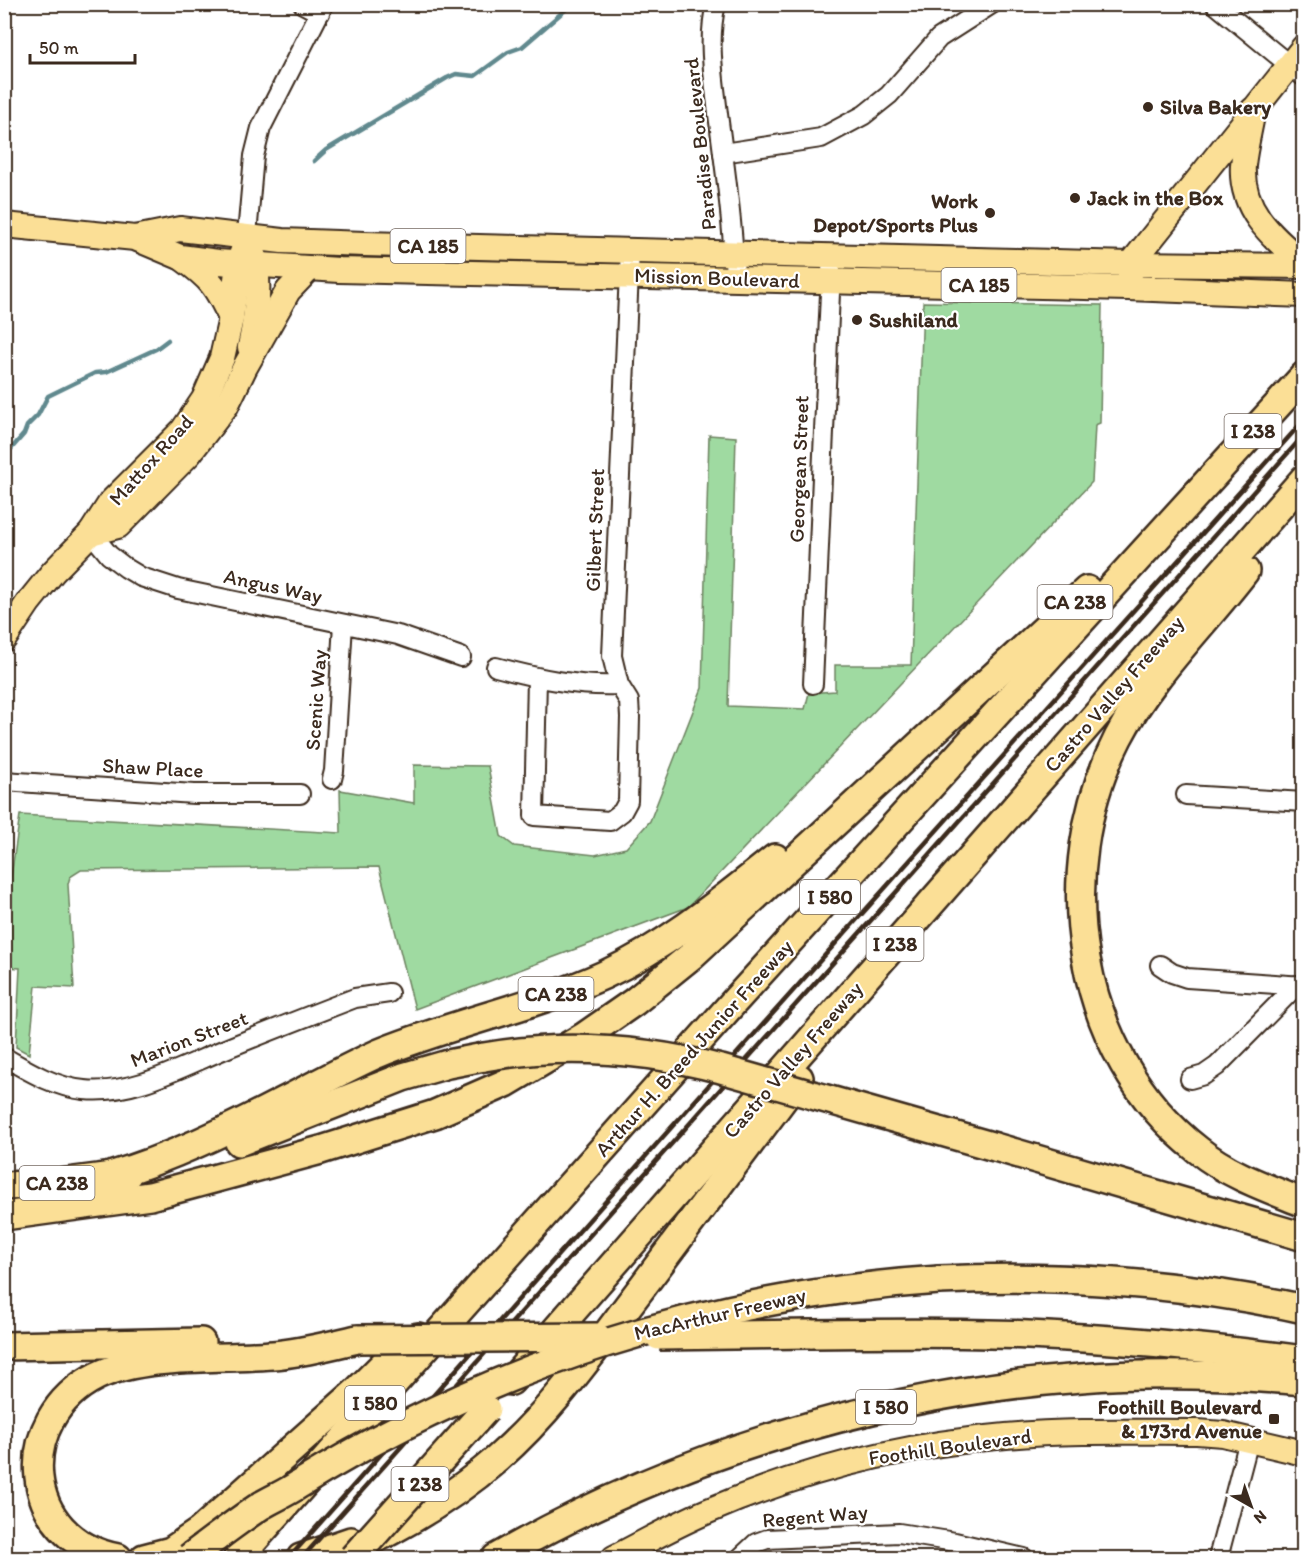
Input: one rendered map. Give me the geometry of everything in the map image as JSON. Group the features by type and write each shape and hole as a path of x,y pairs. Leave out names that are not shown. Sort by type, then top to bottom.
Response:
{"highway":[{"name":"I 238","path":"1202,487 1304,376"},
{"name":"Castro Valley Freeway","path":"354,1558 1304,479"},
{"name":"CA 238","path":"4,1186 51,1184 110,1176 144,1165 197,1144 390,1049 560,993 635,959 704,914 950,718 1076,600 1202,487"},
{"name":"Arthur H. Breed Junior Freeway","path":"238,1558 732,1004 1202,487"},
{"path":"1304,488 1244,572 1156,681 1125,726 1102,773 1090,809 1082,853 1079,898 1083,943 1097,1003 1121,1058 1146,1095 1175,1130 1209,1159 1236,1174 1304,1203"},
{"path":"4,1216 150,1196 321,1150 435,1114 519,1076 591,1032 666,976 749,904 950,718"},
{"path":"334,1558 372,1540 458,1489 490,1465 529,1429 554,1401 929,904"},
{"path":"110,1176 160,1169 190,1160 418,1072 484,1057 523,1052 585,1050 630,1052 669,1057 721,1069 1304,1237"},
{"path":"89,1204 186,1173 250,1149 333,1115 360,1093"},
{"name":"MacArthur Freeway","path":"189,1558 262,1505 370,1443 450,1402 534,1367 630,1334 735,1307 827,1291 939,1280 1032,1278 1126,1282 1216,1292 1304,1309"},
{"path":"144,1558 171,1551 199,1532 356,1392 395,1353 459,1309"},
{"path":"4,1346 358,1339 956,1333 1059,1336 1174,1345 1304,1360"},
{"path":"118,1558 88,1549 70,1536 48,1510 40,1487 38,1464 44,1432 53,1414 73,1392 100,1375 136,1364 275,1355 358,1339"},
{"name":"I 580","path":"496,1558 596,1506 695,1464 781,1434 900,1404 1001,1386 1082,1377 1194,1376 1304,1382"},
{"path":"301,1558 419,1513"}],"main road":[{"path":"1128,288 1131,264 1253,110 1299,63"},
{"path":"1253,110 1243,165 1244,186 1250,208 1264,229 1304,265"},
{"name":"Mission Boulevard","path":"4,225 135,238 180,229 247,235 282,241 365,244 1131,264 1304,265"},
{"name":"Mattox Road","path":"245,367 255,323 247,235"},
{"name":"Mission Boulevard","path":"135,238 180,257 248,265 373,272 1128,288 1304,295"},
{"path":"180,257 205,274 213,283 231,318"},
{"name":"Mattox Road","path":"4,639 37,591 91,533 111,502 183,430 192,418 204,399 222,358 231,318 248,265"},
{"name":"Mattox Road","path":"91,533 118,526 189,454 226,406 288,291 309,268"},
{"name":"Foothill Boulevard","path":"614,1558 675,1526 803,1475 888,1453 982,1438 1033,1434 1197,1432 1223,1434 1304,1453"}],"street":[{"path":"247,235 254,156 261,128 322,9 303,4"},
{"name":"Paradise Boulevard","path":"716,4 711,55 735,279"},
{"path":"723,153 821,138 864,115 889,95 939,38 992,4"},
{"path":"1215,4 1270,48 1299,63"},
{"name":"Gilbert Street","path":"537,678 534,816 610,821 622,812 628,801 630,717 628,701 619,685 612,656 630,250"},
{"name":"Georgean Street","path":"813,684 832,256"},
{"name":"Angus Way","path":"91,533 109,555 141,577 186,591 399,635 461,657"},
{"name":"Scenic Way","path":"332,779 343,624"},
{"path":"496,667 562,683 619,685"},
{"name":"Shaw Place","path":"4,781 194,794 300,794"},
{"path":"1186,795 1304,802"},
{"path":"1160,964 1172,973 1187,978 1300,985"},
{"path":"1190,1079 1204,1075 1217,1066 1300,985"},
{"name":"Marion Street","path":"4,1057 41,1078 63,1086 95,1091 123,1088 152,1079 355,998 389,993"},
{"path":"1218,1558 1249,1440"},
{"name":"Regent Way","path":"740,1558 756,1543 767,1539 900,1533 955,1542 1023,1558"}],"green space":[{"path":"923,302 1102,305 1100,423 1095,425 1092,482 688,907 415,1009 379,867 81,870 70,877 68,884 74,988 36,986 29,1054 16,1047 20,968 5,967 5,918 20,815 341,833 340,790 414,803 414,765 488,766 501,836 514,846 595,855 626,848 650,821 702,688 709,435 736,437 728,706 805,709 809,693 835,691 835,665 911,665"}],"waterway":[{"path":"314,161 326,150 447,78 456,74 475,76 508,52 522,47 572,4"},
{"path":"4,457 38,415 48,396 95,373 106,372 156,349 168,340"}],"railway":[{"path":"289,1558 1304,420"},
{"path":"302,1558 1304,435"}],"place":[{"name":"Silva Bakery","path":"1148,107"},
{"name":"Jack in the Box","path":"1075,198"},
{"name":"Work Depot/Sports Plus","path":"990,213"},
{"name":"Sushiland","path":"857,320"},
{"name":"Foothill Boulevard & 173rd Avenue","path":"1274,1419"}]}
